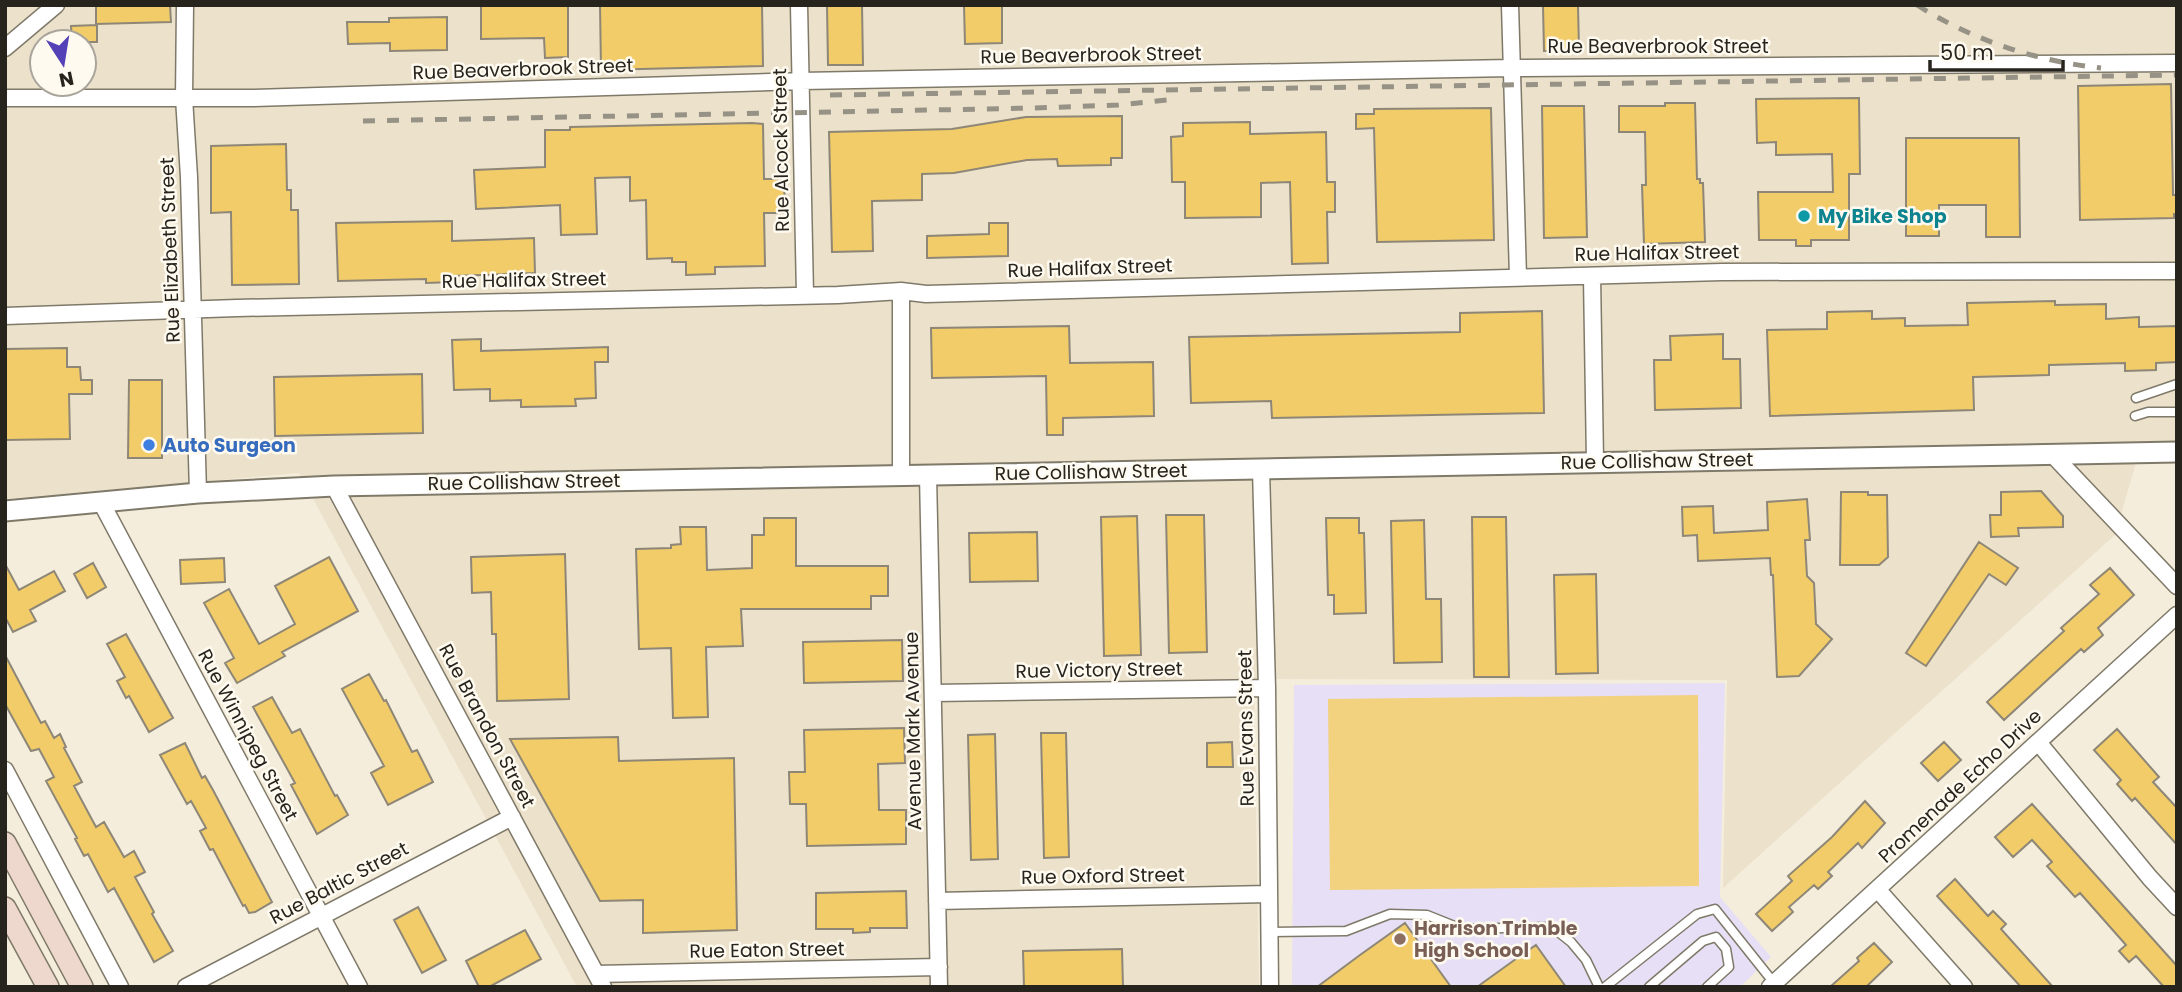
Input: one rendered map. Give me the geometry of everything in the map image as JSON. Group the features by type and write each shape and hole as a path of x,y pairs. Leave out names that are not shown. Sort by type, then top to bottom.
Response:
{"main road":[{"path":"5,843 82,987"},
{"path":"5,908 47,987"}],"street":[{"path":"5,48 56,5"},
{"name":"Rue Elizabeth Street","path":"185,5 184,98 198,493"},
{"name":"Rue Alcock Street","path":"799,5 805,295"},
{"path":"1510,5 1518,277"},
{"name":"Rue Beaverbrook Street","path":"5,98 253,98 800,81 1511,68 2177,63"},
{"name":"Rue Halifax Street","path":"5,316 1722,272 2177,271"},
{"path":"1592,276 1595,463"},
{"path":"901,291 901,475"},
{"name":"Rue Collishaw Street","path":"5,511 198,493 334,486 2177,452"},
{"path":"2052,454 2177,586"},
{"name":"Rue Evans Street","path":"1261,469 1267,688 1270,987"},
{"name":"Avenue Mark Avenue","path":"928,475 939,987"},
{"name":"Rue Brandon Street","path":"334,486 600,981"},
{"name":"Rue Winnipeg Street","path":"101,502 359,987"},
{"name":"Promenade Echo Drive","path":"1772,985 2177,615"},
{"name":"Rue Victory Street","path":"933,694 1267,688"},
{"path":"2038,742 2177,907"},
{"path":"5,770 120,987"},
{"name":"Rue Baltic Street","path":"186,987 512,817"},
{"path":"1878,890 1964,987"},
{"name":"Rue Oxford Street","path":"937,901 1269,894"},
{"name":"Rue Eaton Street","path":"600,981 939,967"}],"lane":[{"path":"2136,398 2177,384"},
{"path":"2135,416 2148,412 2177,412"},
{"path":"1605,987 1697,914 1715,909 1772,985"},
{"path":"1269,932 1346,931 1390,914 1427,915 1462,929 1552,927 1571,942 1586,960 1599,987"},
{"path":"1649,987 1703,941 1716,937 1726,948 1729,967 1707,987"}],"shaded area":[{"path":"5,5 2177,5 2177,441 2142,442 2115,535 1723,888 1727,680 1254,679 1259,987 577,987 299,473 5,499"},
{"path":"1725,683 1720,897 1771,957 1740,987 1292,987 1294,685"},
{"path":"1698,695 1699,886 1330,890 1328,699"}],"building":[{"path":"96,5 170,5 171,22 96,24"},
{"path":"481,5 568,5 568,57 545,58 544,38 481,39"},
{"path":"600,5 762,5 763,66 601,70"},
{"path":"827,5 862,5 863,65 828,65"},
{"path":"964,5 1002,5 1002,43 965,44"},
{"path":"1543,5 1578,5 1579,50 1544,51"},
{"path":"447,17 447,50 390,51 390,43 348,44 347,22"},
{"path":"97,25 97,28 71,28"},
{"path":"2171,84 2173,195 2177,195 2177,214 2174,214 2174,218 2080,220 2078,86"},
{"path":"1859,98 1860,174 1849,174 1849,240 1811,240 1811,246 1796,246 1796,240 1759,240 1758,192 1833,192 1832,154 1776,155 1776,142 1757,143 1756,99"},
{"path":"1665,103 1695,103 1697,179 1703,183 1705,242 1644,244 1642,185 1646,185 1645,132 1619,132 1619,106 1665,106"},
{"path":"1542,106 1584,106 1587,237 1544,238"},
{"path":"1491,108 1494,240 1377,242 1374,128 1356,129 1356,114 1374,114 1374,109"},
{"path":"1122,116 1122,158 1111,158 1111,165 1058,166 1057,159 1027,160 954,173 922,174 922,200 872,201 873,251 832,252 829,132 952,129 1026,117"},
{"path":"1250,122 1250,134 1326,132 1327,182 1335,182 1335,212 1327,212 1328,263 1292,264 1290,182 1261,183 1261,217 1185,218 1185,182 1172,182 1171,137 1183,136 1183,123"},
{"path":"763,124 764,179 784,179 785,213 764,213 765,266 715,267 715,274 686,275 686,262 672,262 672,258 647,259 646,200 630,201 630,177 595,178 597,234 561,235 560,205 476,209 474,170 545,167 545,130 570,130 570,127"},
{"path":"1906,138 2019,138 2020,237 1986,237 1986,205 1939,205 1939,236 1906,236"},
{"path":"286,144 287,190 291,190 291,210 298,210 299,284 232,285 231,212 211,213 211,146"},
{"path":"452,221 452,241 534,238 535,273 453,276 453,282 426,283 426,279 338,281 336,223"},
{"path":"989,223 1008,223 1008,256 927,258 927,236 989,234"},
{"path":"2055,301 2055,305 2106,304 2106,319 2139,317 2139,327 2177,326 2177,362 2156,363 2156,370 2125,371 2125,363 2049,365 2049,375 1973,377 1974,410 1770,416 1767,330 1827,329 1827,312 1872,311 1872,319 1905,318 1905,326 1968,325 1967,303"},
{"path":"1542,311 1544,413 1272,418 1271,401 1191,403 1189,337 1460,332 1460,313"},
{"path":"1069,326 1070,363 1153,362 1154,416 1063,418 1063,435 1047,435 1046,376 932,378 931,328"},
{"path":"1723,334 1723,359 1740,359 1741,408 1655,410 1654,360 1671,360 1670,336"},
{"path":"481,339 481,351 608,347 608,362 595,362 596,398 575,399 576,406 521,407 521,400 490,401 490,389 454,390 452,340"},
{"path":"67,348 67,367 80,367 81,380 92,380 92,394 69,394 70,439 5,440 5,349"},
{"path":"422,374 423,433 275,436 274,377"},
{"path":"129,380 162,380 162,458 128,458"},
{"path":"2041,491 2063,516 2063,527 2018,528 2019,536 1991,537 1990,515 2001,515 2001,492"},
{"path":"1841,492 1887,495 1888,557 1879,565 1840,565"},
{"path":"1807,499 1810,540 1805,540 1807,576 1814,583 1816,624 1832,639 1799,676 1777,677 1770,558 1698,561 1697,535 1683,536 1682,507 1713,506 1714,533 1768,530 1767,502"},
{"path":"1166,515 1204,515 1207,652 1169,653"},
{"path":"1137,516 1141,655 1104,656 1101,517"},
{"path":"1472,517 1506,517 1509,677 1474,677"},
{"path":"764,518 796,518 796,566 888,566 888,596 871,596 871,609 741,609 743,646 706,647 708,717 673,718 671,648 639,649 636,549 671,548 671,545 681,544 680,527 706,527 707,570 752,568 752,535 764,535"},
{"path":"1326,518 1359,518 1359,533 1364,533 1366,613 1334,614 1334,595 1328,595"},
{"path":"1424,520 1426,599 1441,599 1442,662 1394,663 1391,521"},
{"path":"1037,532 1038,581 970,582 969,533"},
{"path":"1979,542 2018,568 2006,585 1989,574 1926,666 1906,653"},
{"path":"565,554 569,699 497,701 496,634 492,634 491,592 472,593 471,557"},
{"path":"329,557 358,611 282,652 285,656 237,683 225,663 234,658 204,603 229,589 259,644 295,624 275,586"},
{"path":"224,558 225,582 181,584 180,560"},
{"path":"93,563 106,587 87,598 74,574"},
{"path":"5,564 19,590 54,571 65,591 30,610 36,621 13,632 5,617"},
{"path":"2110,568 2134,595 2098,628 2103,635 2084,652 2081,649 2004,720 1987,702 2064,631 2061,628 2099,594 2090,585"},
{"path":"1596,574 1598,673 1556,674 1554,575"},
{"path":"126,634 173,718 149,732 129,696 126,698 117,681 125,677 107,644"},
{"path":"902,640 903,681 804,683 803,642"},
{"path":"5,655 41,723 45,721 54,738 60,734 66,747 64,748 82,782 74,786 96,827 104,822 124,857 134,851 145,872 135,877 173,951 154,962 114,888 108,892 88,854 84,856 46,781 54,777 39,749 31,751 5,704"},
{"path":"369,674 384,701 386,700 412,752 417,750 433,782 388,805 371,773 384,766 342,689"},
{"path":"272,697 292,733 300,729 348,815 317,834 291,785 295,783 253,707"},
{"path":"904,728 905,763 878,764 879,810 906,810 906,844 807,846 806,804 790,804 789,772 805,772 804,730"},
{"path":"2117,729 2159,777 2153,782 2177,808 2177,845 2135,798 2132,801 2117,784 2121,780 2094,750"},
{"path":"1041,733 1066,733 1069,857 1044,858"},
{"path":"995,734 998,859 971,860 968,735"},
{"path":"618,737 619,761 734,758 737,930 643,933 643,900 600,901 510,739"},
{"path":"1232,742 1233,767 1207,767 1207,743"},
{"path":"1944,742 1961,760 1938,781 1921,763"},
{"path":"185,743 272,902 255,912 249,913 245,905 243,906 213,849 210,850 200,831 206,828 191,801 187,804 160,755"},
{"path":"1865,801 1885,823 1862,848 1858,843 1828,872 1832,876 1818,889 1814,885 1789,907 1793,912 1772,931 1756,914 1792,881 1788,876 1832,837"},
{"path":"2032,804 2177,966 2177,987 2164,987 2136,956 2129,962 2119,951 2126,945 2080,893 2075,897 2047,866 2052,862 2032,840 2013,857 1995,837"},
{"path":"1955,879 1988,916 1993,911 2006,924 2001,929 2053,987 2021,987 1937,896"},
{"path":"906,891 907,928 870,928 870,932 853,933 853,929 816,929 816,893"},
{"path":"418,907 446,960 422,973 394,920"},
{"name":"Harrison Trimble High School","path":"1405,923 1451,987 1317,987 1360,955"},
{"path":"525,930 541,959 489,987 479,987 466,961"},
{"path":"1874,943 1892,962 1866,987 1830,987 1859,961 1857,958"},
{"name":"Harrison Trimble High School","path":"1536,945 1566,987 1477,987 1520,956"},
{"path":"1122,949 1123,987 1024,987 1023,951"}],"railway":[{"path":"1917,5 1960,29 2005,47 2053,60 2101,68"},
{"path":"830,95 2177,75"},
{"path":"363,121 1035,108 1118,105 1177,99"}],"place":[{"name":"My Bike Shop","path":"1804,216"},
{"name":"Auto Surgeon","path":"149,445"},
{"name":"Harrison Trimble High School","path":"1400,939"}]}
